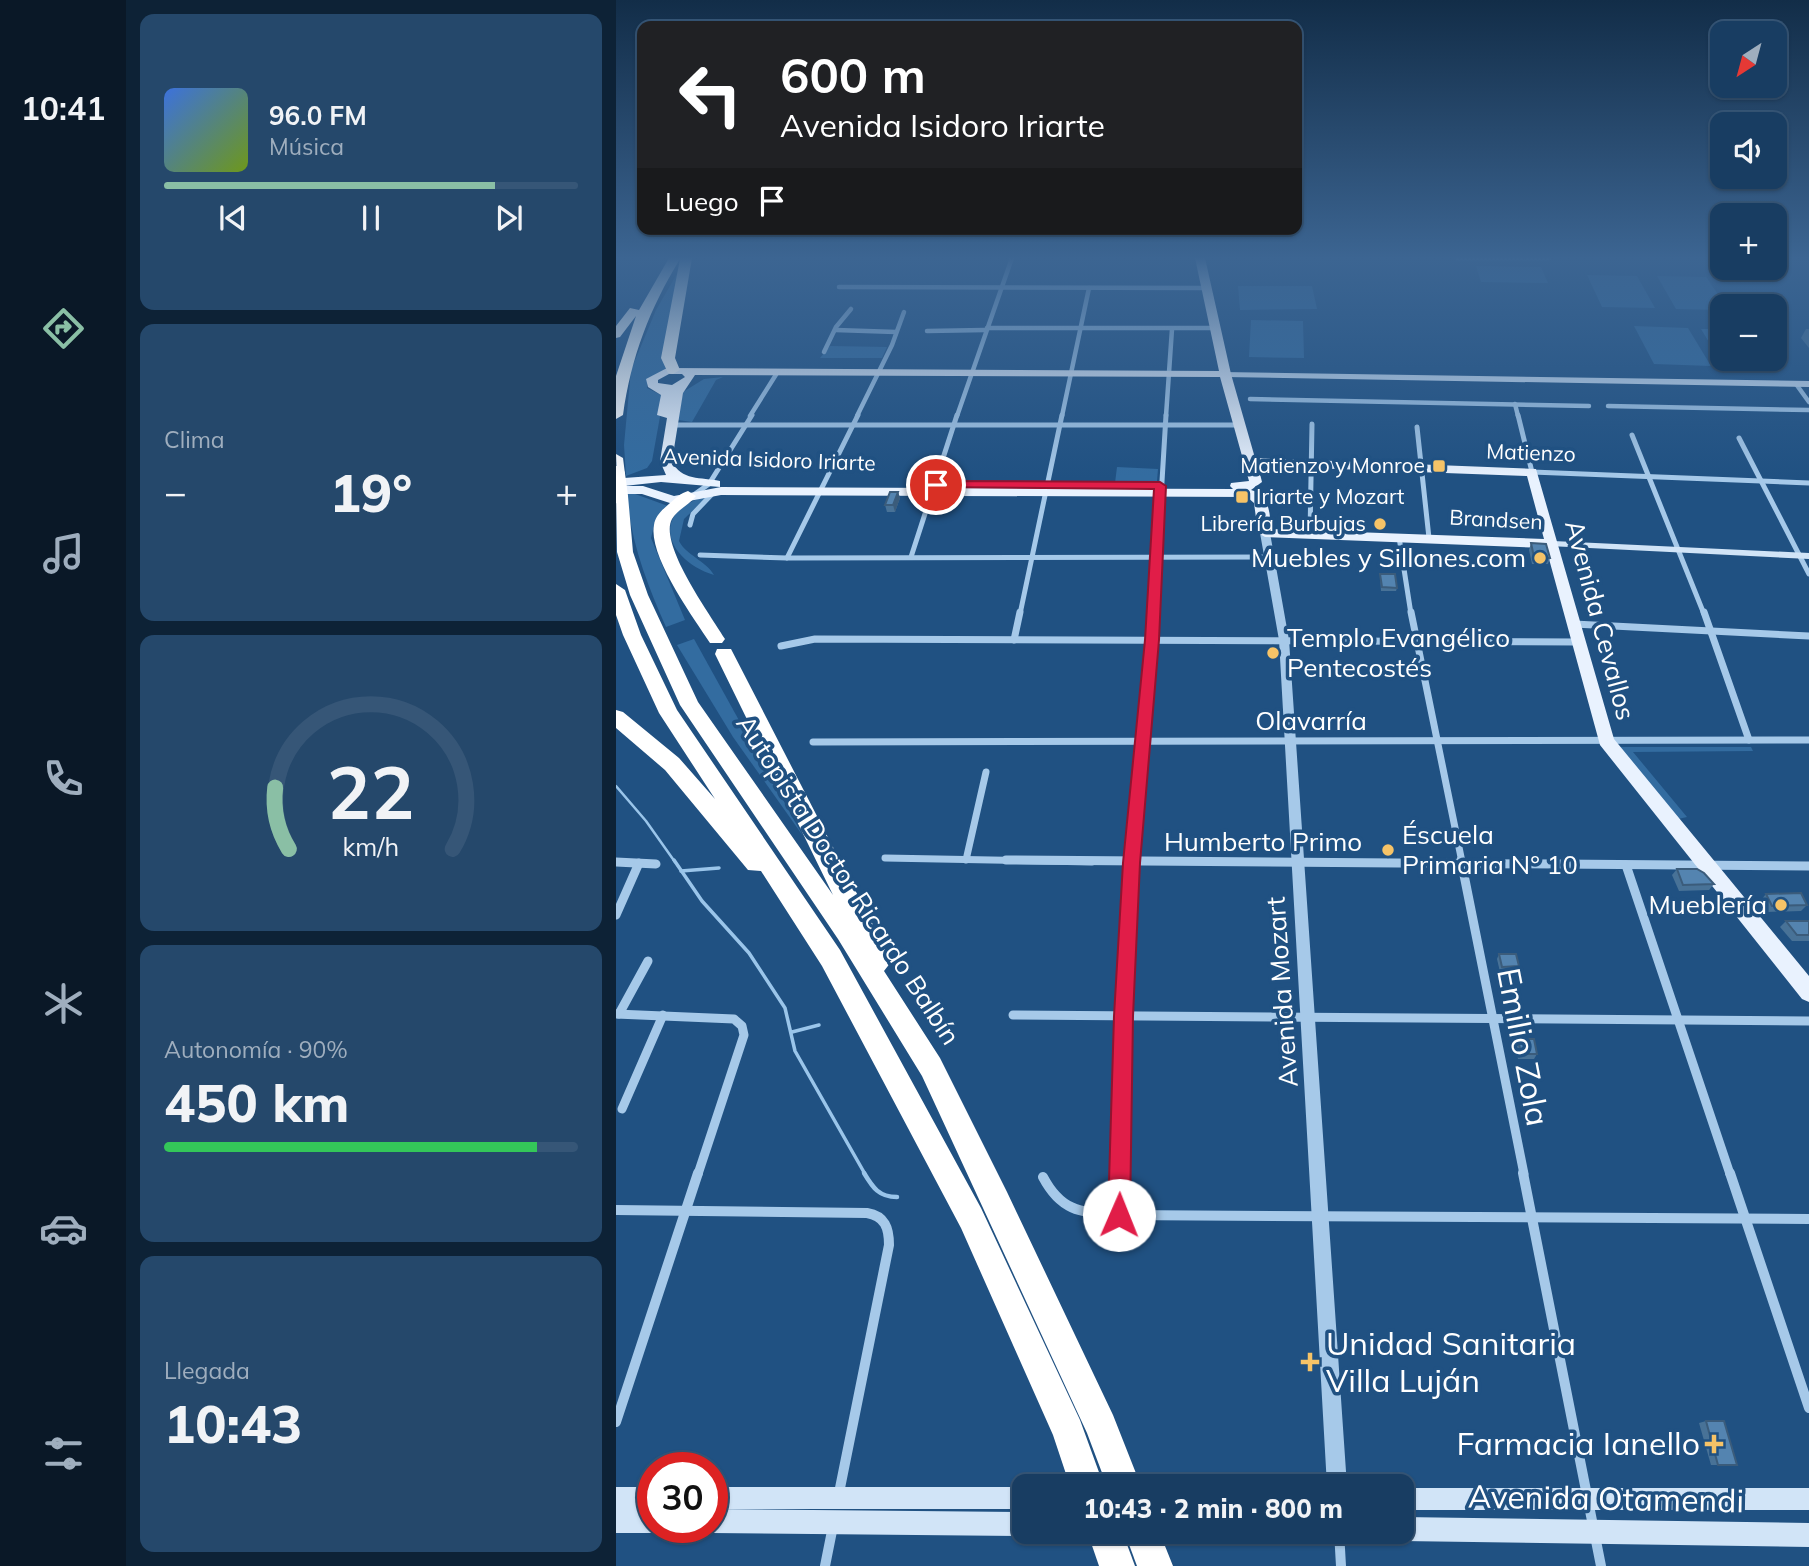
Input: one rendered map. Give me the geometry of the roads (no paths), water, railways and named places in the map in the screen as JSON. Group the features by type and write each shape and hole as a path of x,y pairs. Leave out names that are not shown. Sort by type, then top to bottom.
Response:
{"highway":[{"path":"616,355 626,331"},
{"path":"616,415 625,359 636,331"},
{"path":"673,331 668,358 673,370"},
{"name":"Autopista Doctor Ricardo Balbín","path":"619,480 625,552 639,595 690,705 839,921 931,1067 997,1202 1101,1427 1119,1474"},
{"path":"689,491 666,516 662,524 663,543 674,568 720,646 931,1067"},
{"path":"616,590 632,635 669,713 831,958 971,1218 1068,1432 1083,1474"},
{"path":"616,717 672,764 831,958"},
{"path":"1109,1544 1117,1566"},
{"path":"1146,1544 1155,1566"}],"main road":[{"path":"1216,331 1225,374 1251,462"},
{"path":"619,480 645,474 657,459 667,394 652,385 652,379 673,370 688,377 777,373 1070,373 1809,384"},
{"path":"659,388 676,387 688,377"},
{"path":"688,377 677,392 666,464 689,491"},
{"name":"Avenida Isidoro Iriarte","path":"1160,489 1247,486 1256,482 1251,462"},
{"name":"Matienzo","path":"1251,462 1532,472"},
{"name":"Avenida Cevallos","path":"1532,472 1606,741 1809,992"},
{"name":"Avenida Isidoro Iriarte","path":"619,480 654,478 689,491"},
{"name":"Avenida Isidoro Iriarte","path":"619,480 669,500 689,491 717,488 821,487 1160,489 1248,493 1259,497"},
{"name":"Avenida Mozart","path":"1259,497 1265,533"},
{"name":"Brandsen","path":"1265,533 1804,555"},
{"path":"616,1498 637,1498"},
{"path":"728,1498 1012,1498"},
{"name":"Avenida Otamendi","path":"1414,1499 1809,1499"},
{"path":"616,1521 637,1521"},
{"path":"728,1521 1012,1524"},
{"name":"Avenida Otamendi","path":"1414,1529 1809,1535"}],"street":[{"path":"824,352 835,331"},
{"path":"788,558 896,332 868,331"},
{"path":"911,558 985,331"},
{"path":"1014,640 1079,331"},
{"path":"1119,1215 1124,1016 1132,863 1152,640 1155,559 1172,331"},
{"path":"690,525 693,514 717,488 746,424 777,373"},
{"path":"1796,384 1809,402"},
{"path":"1250,399 1588,406"},
{"name":"Avenida Cevallos","path":"1515,404 1532,472"},
{"path":"1608,406 1809,410"},
{"path":"1310,534 1312,424"},
{"path":"671,425 1240,425"},
{"path":"1417,427 1429,538"},
{"path":"1632,435 1676,550 1711,630 1749,740"},
{"path":"1738,438 1804,555 1809,574"},
{"name":"Matienzo","path":"1532,472 1809,483"},
{"name":"Avenida Mozart","path":"1265,533 1284,640 1288,742 1336,1474"},
{"name":"Emilio Zola","path":"1399,537 1415,640 1438,742 1601,1566"},
{"path":"700,555 788,558 1270,557"},
{"path":"1573,624 1809,636"},
{"path":"781,646 815,639 1578,642"},
{"name":"Olavarría","path":"813,742 1809,740"},
{"path":"966,860 986,772"},
{"name":"Humberto Primo","path":"885,858 1132,863 1809,866"},
{"path":"616,862 656,864"},
{"path":"616,915 639,863"},
{"path":"1626,865 1809,1408"},
{"path":"616,1422 744,1035 742,1026 734,1019 617,1014 648,961"},
{"path":"1013,1014 1809,1021"},
{"path":"622,1109 663,1015"},
{"path":"1043,1177 1058,1203 1075,1210 1119,1215 1809,1219"},
{"path":"616,1210 867,1213 884,1219 889,1230 889,1245 825,1566"},
{"path":"1340,1544 1341,1566"}],"waterway":[{"path":"616,786 646,821 675,862"},
{"path":"674,860 681,871"},
{"path":"681,871 719,868"},
{"path":"681,871 702,901 749,953 785,1008 795,1051 865,1174"},
{"path":"792,1032 819,1025"},
{"path":"864,1173 877,1191 897,1197"}],"place":[{"name":"Matienzo y Monroe","path":"1439,466"},
{"name":"Iriarte y Mozart","path":"1242,497"},
{"name":"Librería Burbujas","path":"1380,524"},
{"name":"Muebles y Sillones.com","path":"1540,558"},
{"name":"Templo Evangélico Pentecostés","path":"1273,653"},
{"name":"Éscuela Primaria N° 10","path":"1388,850"},
{"name":"Mueblería","path":"1781,905"},
{"name":"Unidad Sanitaria Villa Luján","path":"1310,1362"},
{"name":"Farmacia Ianello","path":"1714,1444"}]}
